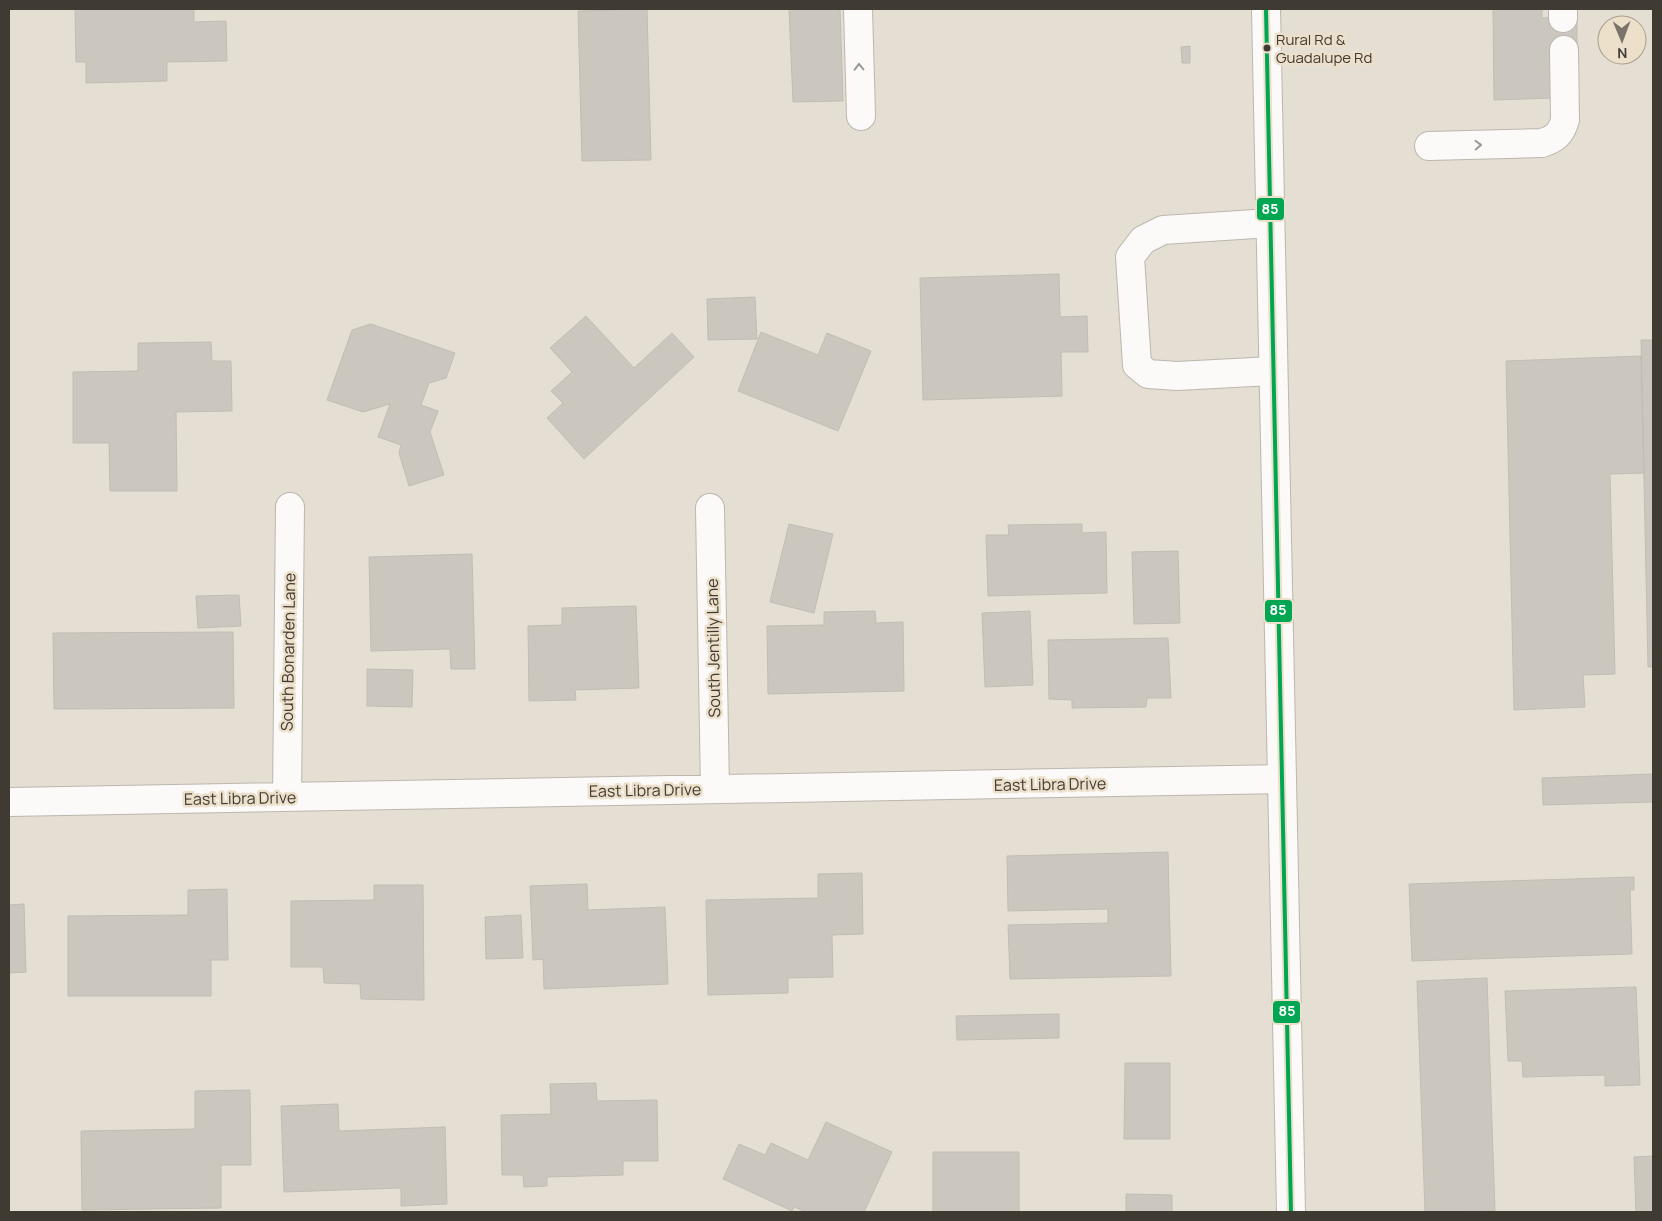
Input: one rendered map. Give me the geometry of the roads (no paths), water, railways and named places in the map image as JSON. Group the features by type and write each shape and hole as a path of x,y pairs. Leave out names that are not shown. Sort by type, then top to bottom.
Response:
{"street":[{"path":"858,9 861,116"},
{"path":"1266,9 1291,1212"},
{"path":"1430,146 1542,143 1554,139 1562,130 1565,120 1564,50"},
{"path":"1270,224 1163,230 1143,240 1130,257 1137,365 1148,374 1177,376 1273,371"},
{"name":"South Bonarden Lane","path":"287,797 290,508"},
{"name":"South Jentilly Lane","path":"710,508 715,789"},
{"name":"East Libra Drive","path":"9,802 1281,779"}],"place":[{"name":"Rural Rd & Guadalupe Rd","path":"1267,48"}]}
